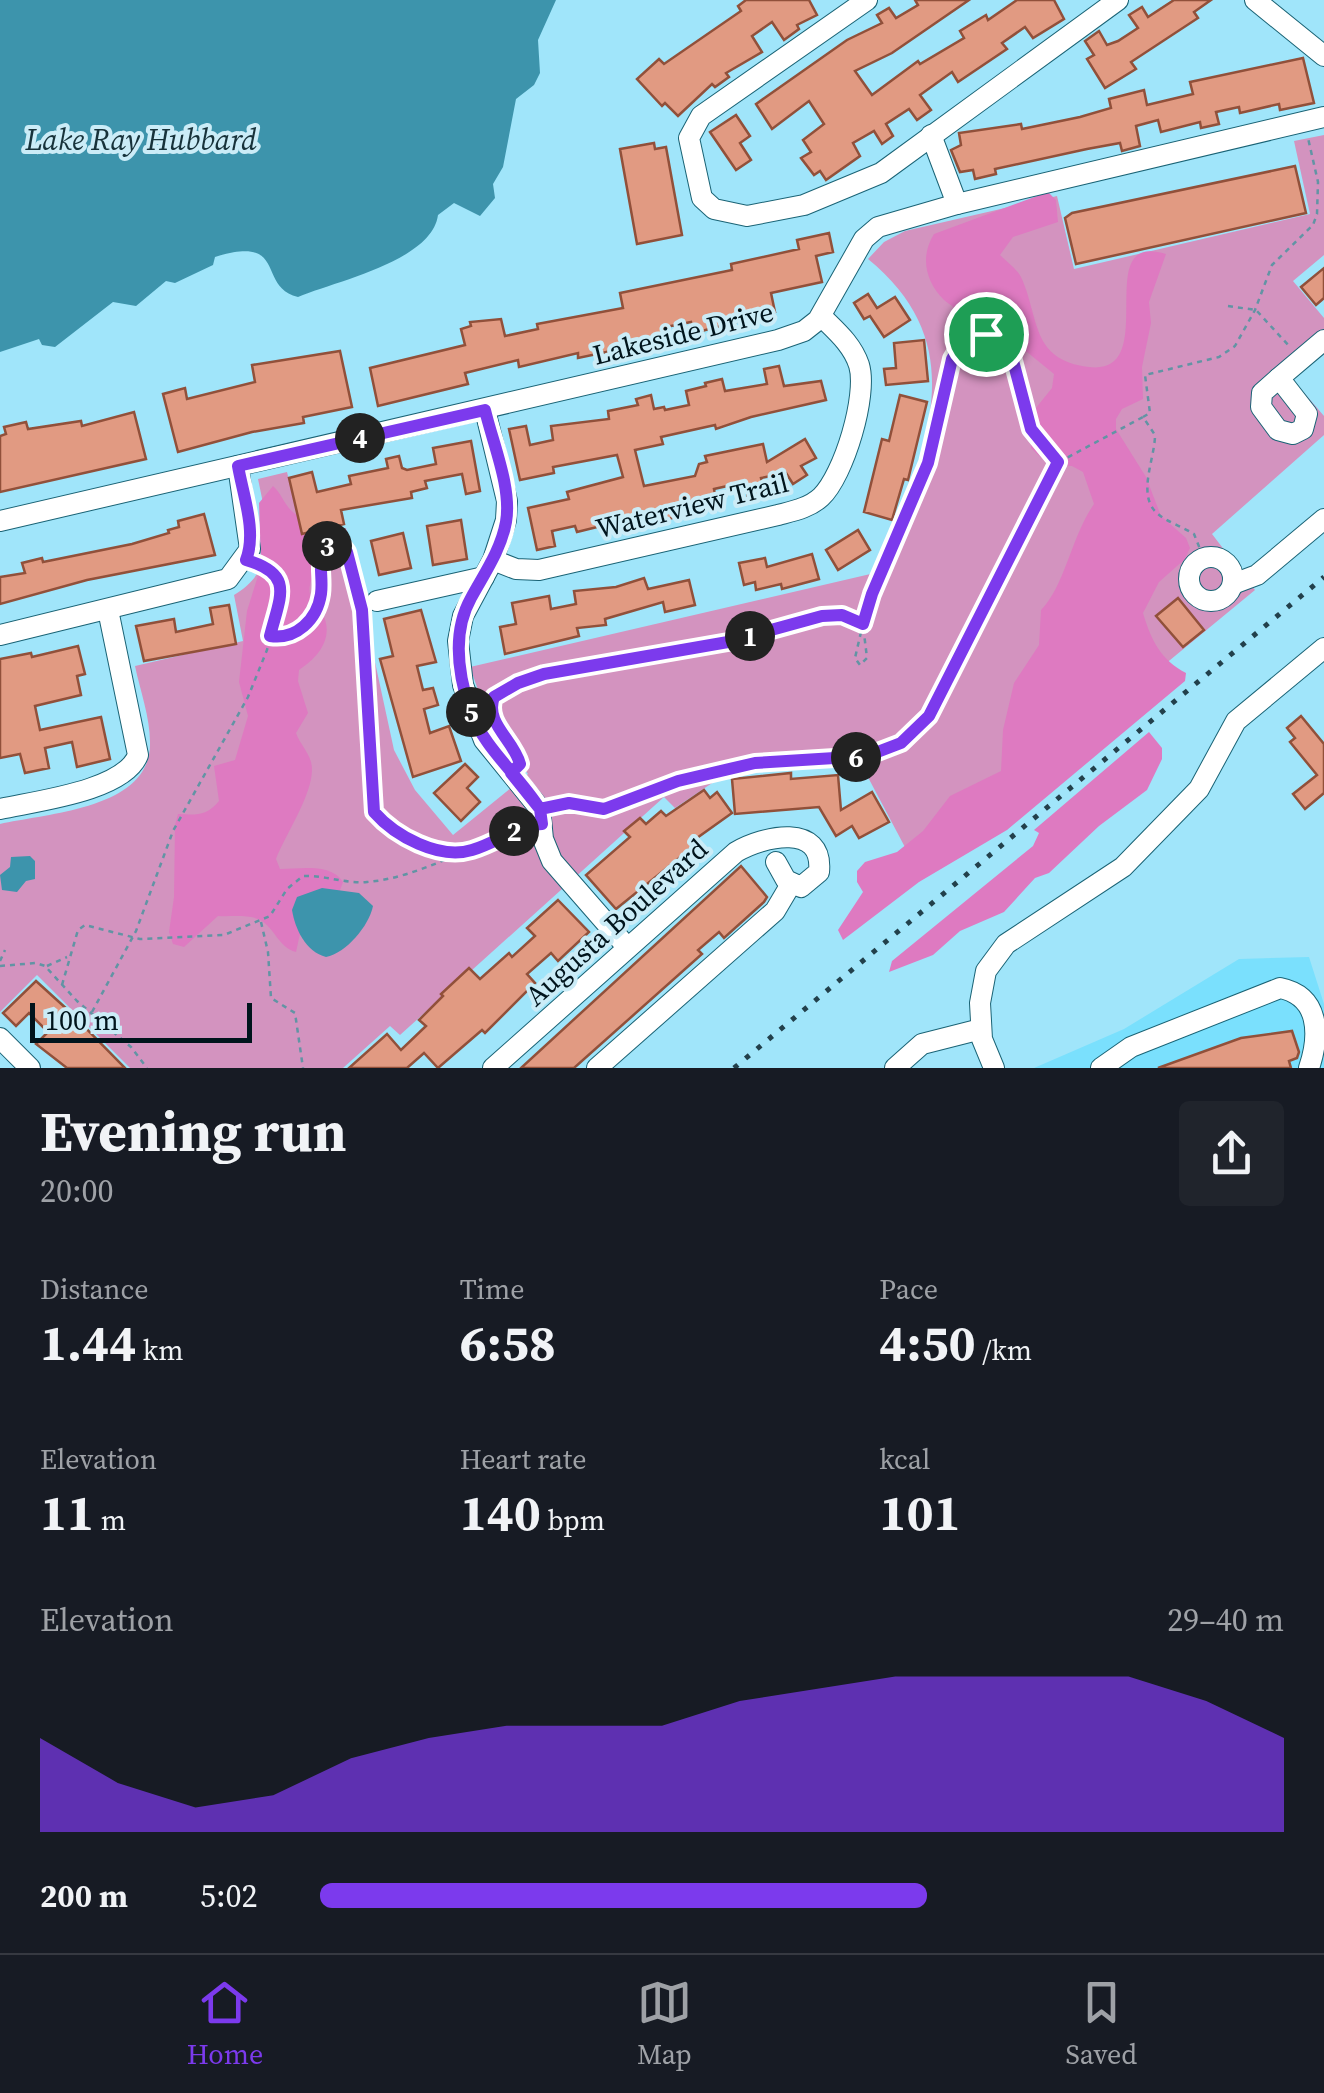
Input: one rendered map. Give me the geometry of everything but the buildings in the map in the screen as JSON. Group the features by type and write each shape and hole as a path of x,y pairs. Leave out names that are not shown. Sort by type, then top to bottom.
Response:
{"street":[{"path":"867,0 701,116 689,138 702,198 714,209 731,216 764,214 840,191 881,173 1118,0"},
{"path":"1255,0 1324,56"},
{"name":"Lakeside Drive","path":"0,521 778,340 804,331 821,316 873,230 958,204 1314,120"},
{"path":"932,134 958,204"},
{"name":"Waterview Trail","path":"377,601 488,568 539,570 803,508 820,497 840,467 862,395 862,378 846,340 821,316"},
{"path":"1279,378 1324,340"},
{"path":"485,410 507,502 506,520 464,616 458,641 463,685 484,740 541,816 552,861 627,947"},
{"path":"0,635 228,579 246,560 250,549 238,466"},
{"path":"1233,584 1227,564 1218,558 1204,559 1191,569 1189,580 1199,597 1219,599 1233,584 1257,576 1324,520"},
{"path":"0,809 108,783 135,762 138,755 108,610"},
{"path":"994,1068 981,1029 980,1004 986,972 1006,944 1124,867 1199,789 1236,722 1324,648"},
{"name":"Augusta Boulevard","path":"493,1068 627,947 750,844 776,836 810,842 820,861 819,872 801,887 791,884"},
{"path":"598,1068 775,911 791,884 776,862"},
{"path":"1101,1068 1131,1047 1280,988 1295,992 1308,1002 1317,1045 1309,1068"},
{"path":"895,1068 922,1044 981,1029"},
{"path":"0,1038 30,1068"}],"path":[{"path":"62,985 68,956 78,930 85,924 132,938 217,936 261,922 277,909 287,889 304,876 354,882 382,880 530,825 569,803 604,809 678,781 725,769 755,763 867,756 901,743 920,728 937,703 1058,462 1150,413 1145,376 1228,353 1244,334 1272,265 1312,225 1317,214 1314,120"},
{"path":"1228,306 1255,310 1301,359"},
{"path":"861,632 866,658 860,665 855,658 861,632 863,624 872,594 928,463 947,372 961,345 980,334 1006,347 1015,363 1031,429 1058,462"},
{"path":"1143,417 1155,435 1147,482 1149,505 1159,516 1194,534 1204,559"},
{"path":"270,636 284,638 302,629 321,596 322,553 330,544 345,547 362,610 372,804 381,820 404,835 429,848 458,853"},
{"path":"92,1012 132,938 173,831 248,697 270,636 281,594 280,580 266,566 246,560"},
{"path":"493,718 491,702 500,691 544,674 728,642 822,616 842,615 863,624"},
{"path":"261,922 268,952 270,998 295,1013 304,1068"},
{"path":"5,950 0,963 45,966 131,1047 147,1068"},
{"path":"45,966 68,956"}],"shaded area":[{"path":"1324,135 1324,255 1293,281 1324,318 1324,329 1281,366 1324,416 1324,435 1212,534 1255,590 993,806 907,851 861,764 724,775 675,808 664,797 400,1035 390,1026 343,1068 130,1068 37,975 0,1012 0,824 94,804 134,782 146,764 150,742 135,666 243,641 234,595 258,572 267,543 258,479 287,472 303,538 346,528 394,750 415,790 453,835 528,774 491,727 470,667 879,572 922,448 930,408 931,369 923,331 903,294 868,259 884,242 905,231 1057,196 1074,269 1310,214 1294,141"},
{"path":"1048,192 1056,200 1058,222 1013,237 1000,255 1021,277 1040,335 1056,356 1089,367 1111,364 1122,350 1132,262 1143,252 1166,254 1149,302 1151,323 1142,367 1143,399 1122,409 1116,429 1146,477 1161,516 1186,538 1190,548 1185,559 1159,582 1143,613 1158,648 1186,673 1185,681 1007,830 919,882 843,940 838,930 863,892 857,882 857,871 865,862 897,852 923,831 950,796 1001,771 1003,730 1014,683 1039,645 1041,610 1056,588 1094,504 1083,472 1072,466 1049,465 1031,448 1031,414 1052,388 1054,374 1027,352 998,359 982,351 954,353 945,346 961,316 938,293 927,268 927,251 934,234"},
{"path":"273,486 293,512 323,528 329,544 309,589 326,621 326,638 313,659 299,670 298,681 308,713 296,733 310,758 310,784 276,859 280,869 323,870 343,882 339,893 303,920 296,952 285,946 265,923 245,916 218,916 184,947 173,944 169,932 174,897 175,825 178,814 201,814 219,801 214,766 235,760 248,716 239,682 247,611 261,566 259,503"},
{"path":"1149,732 1162,748 1162,759 1147,790 1099,826 1049,873 1035,878 1004,912 960,931 933,955 889,972 892,961 1033,846 1039,833 1034,830"},
{"path":"1309,957 1324,1004 1324,1068 1034,1068 1124,1029 1239,959"}],"water":[{"name":"Lake Ray Hubbard","path":"0,0 556,0 538,40 540,73 534,85 516,99 503,167 493,184 495,198 480,216 454,203 438,215 432,231 419,245 401,257 298,297 285,291 263,257 253,252 215,257 213,265 175,283 166,281 136,306 113,302 55,347 42,345 39,339 0,352"},
{"path":"30,856 35,861 35,879 26,881 17,892 2,890 0,875 10,867 11,857"},
{"path":"322,888 359,893 373,906 356,938 326,957 303,939 292,910 297,897"}],"railway":[{"path":"734,1068 1324,577"}],"route":[{"path":"986,334 974,336 961,345 952,359 928,463 878,577 863,624 842,615 822,616 728,642 544,674 494,697 490,709 493,718 519,756 520,764 511,773 534,799 542,824 458,853 429,848 374,812 362,610 347,552 341,544 330,544 322,553 321,596 302,629 284,638 270,636 281,594 280,580 266,566 246,560 250,529 238,466 485,410 507,502 506,520 492,560 464,616 458,654 471,712 484,740 511,773 534,799 540,809 569,803 604,809 659,787 738,766 867,756 888,749 912,736 929,716 1058,462 1026,418 1012,357 1006,347 986,334"}]}
